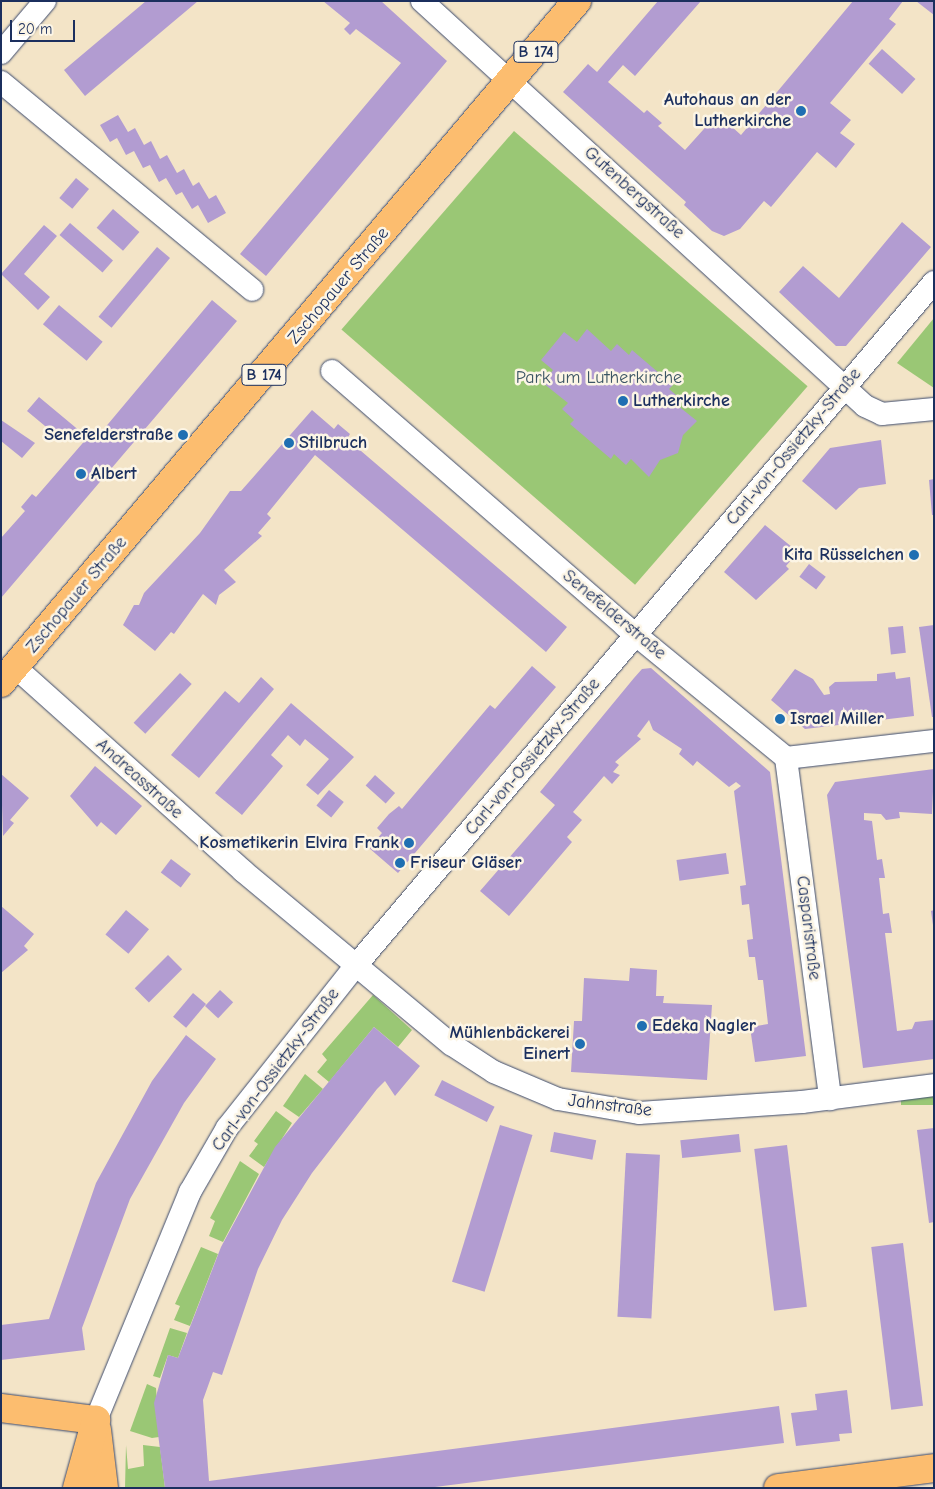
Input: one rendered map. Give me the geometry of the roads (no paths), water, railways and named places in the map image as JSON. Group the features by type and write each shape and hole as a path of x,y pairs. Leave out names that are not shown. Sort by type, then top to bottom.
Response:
{"main road":[{"name":"Zschopauer Straße","path":"8,675 512,82 577,1"},
{"path":"1,1408 96,1420"},
{"name":"Carl-von-Ossietzky-Straße","path":"77,1488 96,1420"},
{"name":"Carl-von-Ossietzky-Straße","path":"96,1420 104,1488"},
{"path":"778,1488 934,1468"}],"street":[{"path":"1,53 44,1"},
{"name":"Gutenbergstraße","path":"422,1 846,386 864,406 882,414 934,410"},
{"path":"1,82 252,290"},
{"name":"Carl-von-Ossietzky-Straße","path":"96,1420 190,1192 227,1128 358,964 934,282"},
{"name":"Senefelderstraße","path":"332,372 635,635 786,758"},
{"name":"Andreasstraße","path":"8,675 243,871 358,964"},
{"path":"786,758 934,742"},
{"name":"Casparistraße","path":"786,758 830,1099"},
{"name":"Jahnstraße","path":"358,964 451,1044 494,1072 558,1099 639,1113 830,1099 934,1085"}],"place":[{"name":"Autohaus an der Lutherkirche","path":"801,111"},
{"name":"Lutherkirche","path":"623,401"},
{"name":"Senefelderstraße","path":"183,435"},
{"name":"Stilbruch","path":"289,443"},
{"name":"Albert","path":"81,474"},
{"name":"Kita Rüsselchen","path":"914,555"},
{"name":"Israel Miller","path":"780,719"},
{"name":"Kosmetikerin Elvira Frank","path":"409,843"},
{"name":"Friseur Gläser","path":"400,863"},
{"name":"Edeka Nagler","path":"642,1026"},
{"name":"Mühlenbäckerei Einert","path":"580,1044"}],"park label":[{"name":"Park um Lutherkirche","path":"599,378"}]}
